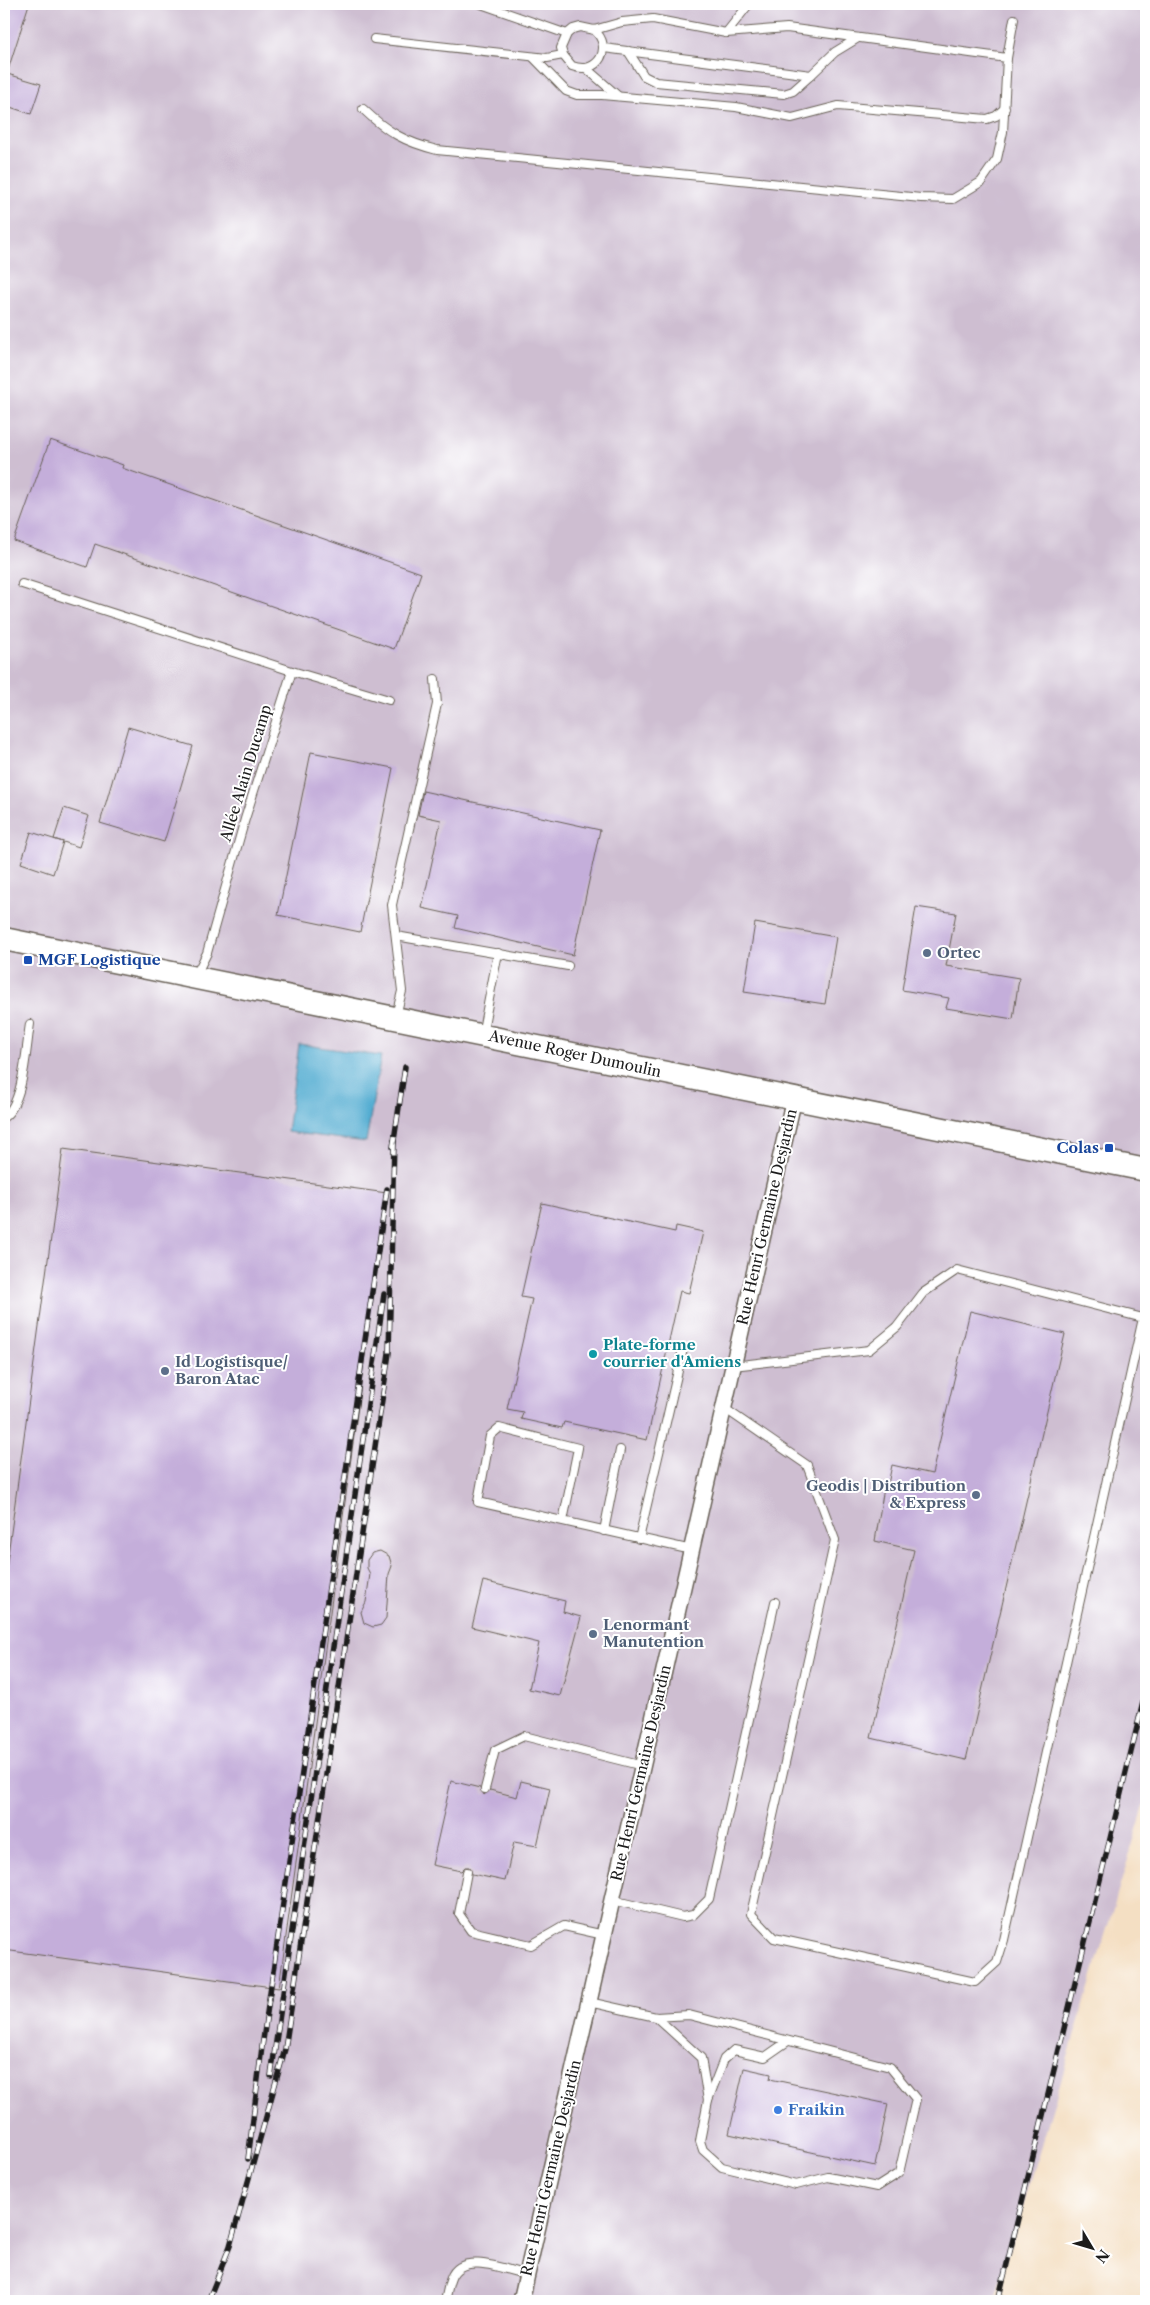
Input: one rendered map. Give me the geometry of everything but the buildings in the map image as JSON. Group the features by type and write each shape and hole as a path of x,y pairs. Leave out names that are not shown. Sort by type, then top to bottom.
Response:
{"main road":[{"name":"Avenue Roger Dumoulin","path":"4,939 194,979 482,1035 1146,1170"}],"street":[{"name":"Rue Henri Germaine Desjardin","path":"521,2301 794,1098"}],"lane":[{"path":"481,4 566,34"},
{"path":"726,32 749,4"},
{"path":"363,109 380,126 408,143 437,150 921,198 953,199 981,182 997,159 1003,132 1008,58 1014,19"},
{"path":"618,96 586,69 572,66 563,55 561,48 566,34 580,27 594,30 622,22 653,20 726,32 787,28 1008,58"},
{"path":"586,69 599,61 604,48 603,41 594,30"},
{"path":"628,51 644,76 656,82 784,94 793,91 835,52 858,38"},
{"path":"374,39 533,57 547,58 563,55"},
{"path":"604,48 811,75"},
{"path":"533,57 566,91 577,95 618,96 736,107 792,118 838,106 987,119 996,116 1004,108"},
{"path":"22,584 292,671 389,700"},
{"name":"Allée Alain Ducamp","path":"194,979 207,953 245,819 292,671"},
{"path":"396,1018 402,991 392,905 437,704 434,679"},
{"path":"396,936 568,966"},
{"path":"482,1035 498,953"},
{"path":"4,1117 18,1098 30,1024"},
{"path":"724,1408 808,1465 834,1540 751,1914 774,1938 975,1982 997,1962 1004,1940 1143,1318 957,1270 923,1293 897,1327 870,1350 733,1366"},
{"path":"639,1539 684,1349"},
{"path":"563,1521 578,1448 499,1428 490,1436 478,1502 692,1550"},
{"path":"604,1531 620,1450"},
{"path":"612,1900 683,1917 693,1915 709,1900 775,1602"},
{"path":"485,1789 495,1750 524,1736 643,1766"},
{"path":"467,1872 458,1914 471,1931 531,1945 564,1926 604,1935"},
{"path":"589,2002 656,2017 689,2015 890,2067 916,2099 899,2173 877,2187 828,2178 796,2185 722,2167 704,2150 700,2141 708,2100 724,2059 734,2050 765,2057 788,2041"},
{"path":"656,2017 701,2058 708,2100"},
{"path":"445,2301 451,2276 465,2265 476,2262 527,2275"}],"shaded area":[{"path":"4,4 1146,4 1146,1800 994,2301 4,2301"}],"water":[{"path":"299,1044 381,1056 366,1142 287,1132"}],"railway":[{"path":"393,1147 405,1067"},
{"path":"208,2301 230,2246 285,2049 389,1353 394,1141"},
{"path":"248,2159 262,2047 387,1189"},
{"path":"271,2076 384,1294"},
{"path":"998,2301 1146,1690"}],"place":[{"name":"Ortec","path":"927,953"},
{"name":"MGF Logistique","path":"28,960"},
{"name":"Colas","path":"1109,1148"},
{"name":"Plate-forme courrier d'Amiens","path":"593,1354"},
{"name":"Id Logistisque/ Baron Atac","path":"165,1371"},
{"name":"Geodis | Distribution & Express","path":"976,1495"},
{"name":"Lenormant Manutention","path":"593,1634"},
{"name":"Fraikin","path":"778,2110"}]}
